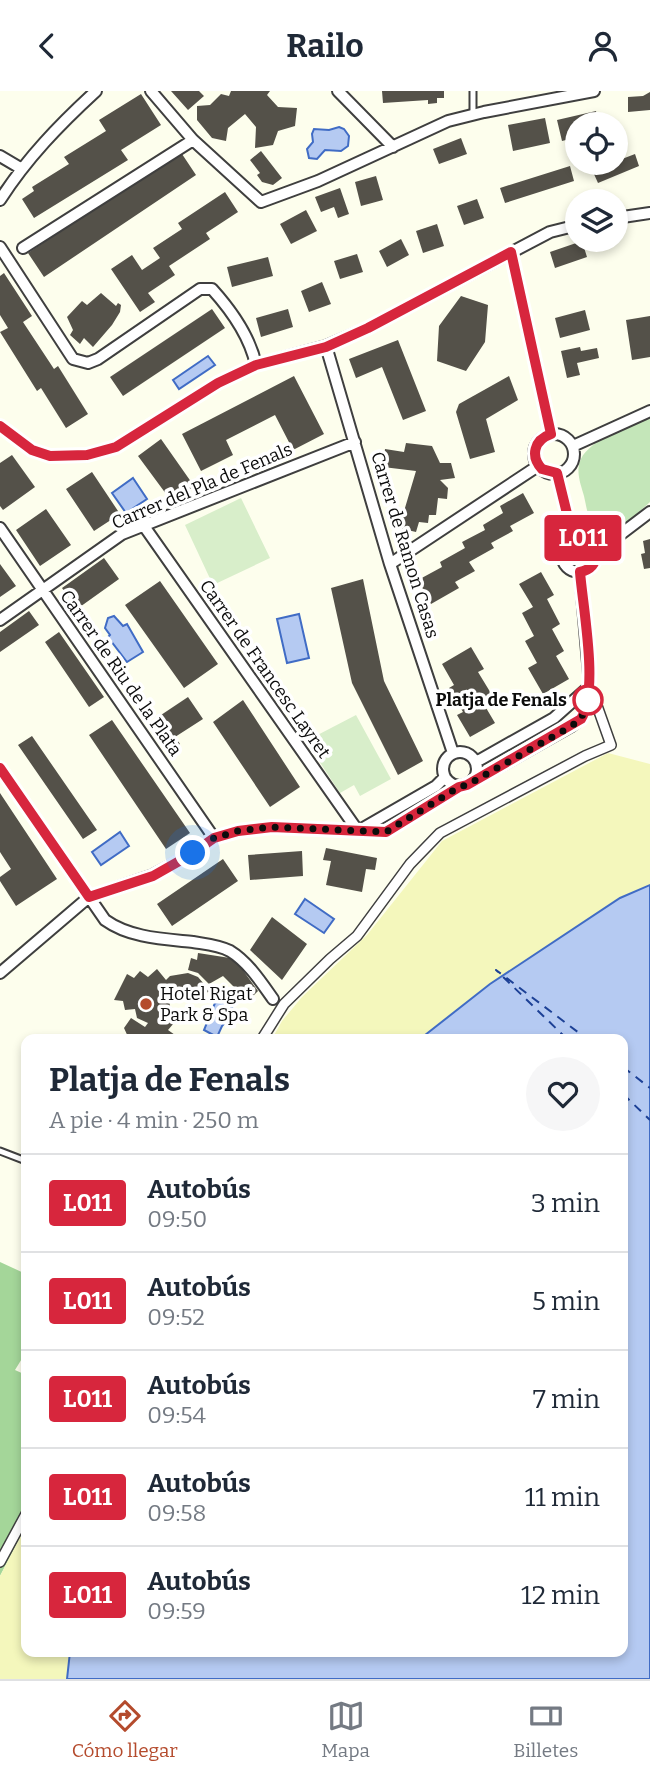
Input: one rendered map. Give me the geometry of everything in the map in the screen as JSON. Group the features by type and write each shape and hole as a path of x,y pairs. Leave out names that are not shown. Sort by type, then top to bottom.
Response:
{"street":[{"path":"0,200 56,128 96,91"},
{"path":"151,91 193,140 261,202 318,181 448,121 594,91"},
{"path":"338,91 393,147"},
{"path":"23,248 193,140"},
{"path":"0,156 22,169"},
{"path":"628,216 650,213"},
{"path":"0,426 32,450 50,456 87,455 116,447 218,383 256,365 326,347 368,328 550,232 565,228"},
{"path":"0,247 73,359 88,363 98,359 200,289 212,289 223,301 252,349 256,365"},
{"path":"511,252 551,434"},
{"name":"Carrer de Ramon Casas","path":"326,347 390,564 453,753"},
{"path":"573,446 650,411"},
{"path":"551,434 564,436 573,446 573,458 567,468 557,473 546,472 538,465 534,453 539,440 551,434"},
{"name":"Carrer del Pla de Fenals","path":"0,620 122,534 355,442"},
{"path":"390,564 538,465"},
{"path":"557,473 573,538"},
{"path":"596,553 648,516"},
{"name":"Carrer de Francesc Layret","path":"144,526 358,831"},
{"name":"Carrer de Riu de la Plata","path":"0,528 214,838"},
{"path":"573,538 588,540 596,553 594,564 585,571 569,569 563,561 565,545 573,538"},
{"path":"2,969 89,897 153,876 214,838 238,831 272,827 386,832 459,787 467,785 581,719 587,709 590,687 580,572"},
{"path":"476,762 554,718 590,687"},
{"path":"265,1034 284,1004 330,958 357,936 410,864 440,833 585,756 611,745 590,687"},
{"path":"459,787 452,785 445,777 443,766 446,758 453,753 467,753 476,762 477,774 474,781"},
{"path":"0,768 105,920 116,927 149,937 209,944 228,950 248,966 273,999"},
{"path":"358,831 436,786 445,777"},
{"path":"0,1562 21,1523"}],"lane":[{"path":"473,91 473,115"},
{"path":"0,1151 21,1159"}],"shaded area":[{"path":"650,419 650,502 617,532 601,535 591,522 580,483 581,459 585,452 611,433"},
{"path":"241,498 270,558 213,585 185,525"},
{"path":"356,715 391,779 360,796 354,785 340,793 306,741"},
{"path":"0,1262 21,1272 21,1360 15,1370 21,1373 21,1536 0,1576"}],"sand":[{"path":"608,753 650,764 650,885 620,898 490,984 426,1034 275,1034 302,997 367,935 442,841"},
{"path":"21,1536 21,1657 69,1657 67,1679 0,1679 0,1576"}],"water":[{"path":"339,127 349,136 348,146 341,151 325,150 317,159 309,158 307,149 313,142 314,129 329,130"},
{"path":"208,356 215,365 179,389 173,380"},
{"path":"133,478 147,499 126,513 112,493"},
{"path":"299,614 309,658 287,663 277,619"},
{"path":"114,616 123,626 127,624 143,652 127,662 108,637 110,635 105,628 108,618"},
{"path":"120,832 129,846 101,865 92,852"},
{"path":"650,885 650,1679 67,1679 69,1657 628,1657 628,1034 426,1034 490,984 620,898"},
{"path":"305,899 334,919 324,933 295,914"},
{"path":"223,998 235,1011 218,1034 211,1034 204,1030 215,1003"}],"building":[{"path":"171,91 199,91 204,96 188,110"},
{"path":"231,91 270,91 267,95 278,107 297,108 295,126 278,131 273,145 255,148 256,127 245,114 228,128 226,141 212,138 197,120 197,106 210,105 221,94 229,96"},
{"path":"382,91 444,91 444,98 437,98 437,103 428,104 428,100 383,103"},
{"path":"650,92 650,110 628,112 628,97 643,96"},
{"path":"141,94 161,125 121,150 128,160 34,218 22,199 34,191 32,187 69,164 64,157 106,131 99,120"},
{"path":"545,118 550,143 513,151 508,125"},
{"path":"565,118 565,140 562,141 557,120"},
{"path":"461,138 467,154 439,164 433,149"},
{"path":"180,151 196,175 44,277 28,253"},
{"path":"261,151 282,178 273,185 262,182 257,175 260,173 250,160"},
{"path":"635,154 639,166 628,171 628,157"},
{"path":"565,168 565,175 572,175 574,181 505,203 500,188"},
{"path":"594,175 617,175 598,183"},
{"path":"376,176 383,200 361,206 355,182"},
{"path":"340,188 349,214 338,218 334,207 321,212 315,197"},
{"path":"225,192 238,212 206,233 210,239 169,266 175,275 148,293 155,302 140,312 111,269 132,255 142,270 160,258 153,248 182,229 178,223"},
{"path":"477,199 484,218 464,225 457,206"},
{"path":"306,210 317,231 291,244 280,224"},
{"path":"437,224 444,246 423,253 416,231"},
{"path":"401,239 409,255 387,267 379,251"},
{"path":"565,247 565,252 585,252 587,257 555,268 550,252"},
{"path":"357,254 363,272 340,279 334,261"},
{"path":"268,257 273,276 232,287 227,267"},
{"path":"4,273 32,316 23,322 54,369 58,366 88,414 66,428 41,388 37,391 0,332 8,328 0,315 0,276"},
{"path":"322,282 331,304 309,312 301,291"},
{"path":"101,293 116,306 118,303 121,305 120,312 93,347 84,338 80,344 70,335 73,330 67,317 82,301 87,305"},
{"path":"461,296 488,305 485,342 466,371 437,361 439,326"},
{"path":"212,309 225,328 123,396 110,377"},
{"path":"288,309 293,327 261,337 256,318"},
{"path":"585,310 590,330 560,338 555,318"},
{"path":"650,316 650,357 632,360 626,320"},
{"path":"398,340 426,411 403,420 382,367 356,378 349,359"},
{"path":"580,347 581,351 597,348 599,358 577,363 580,375 567,378 561,351"},
{"path":"294,376 324,434 293,450 275,415 226,440 233,455 201,471 182,434"},
{"path":"509,376 518,400 486,419 495,452 470,459 456,412 459,404"},
{"path":"161,439 194,486 172,502 138,456"},
{"path":"406,443 432,446 440,463 451,463 455,478 440,480 448,488 447,499 438,498 436,515 429,515 428,523 419,522 416,532 399,528 416,471 383,467 385,449 404,452"},
{"path":"12,455 35,487 3,510 0,506 0,463"},
{"path":"92,472 120,514 94,531 66,489"},
{"path":"523,493 534,513 510,526 513,531 491,543 494,548 469,562 475,571 455,582 459,588 431,604 418,580 442,567 440,562 465,548 462,542 485,530 483,525 503,513 500,506"},
{"path":"46,509 71,545 40,566 16,530"},
{"path":"650,539 650,568 644,569 641,554 645,553 643,541"},
{"path":"104,558 119,579 77,609 62,588"},
{"path":"0,564 16,586 0,597"},
{"path":"541,572 554,595 547,599 560,624 552,629 564,651 556,656 569,679 543,694 528,668 537,663 525,641 534,636 522,613 533,607 519,584"},
{"path":"363,579 384,681 423,761 398,775 352,683 331,588"},
{"path":"160,581 218,664 184,688 125,605"},
{"path":"29,611 39,625 0,652 0,632"},
{"path":"59,632 104,697 89,707 45,642"},
{"path":"471,647 484,669 478,672 492,695 482,701 495,723 470,737 457,715 463,712 449,688 454,685 442,664"},
{"path":"188,697 203,719 175,737 180,744 171,750 157,729 160,727 155,719"},
{"path":"243,700 300,787 270,807 213,722"},
{"path":"112,720 190,833 166,849 89,735"},
{"path":"32,736 97,830 83,839 18,745"},
{"path":"0,793 57,879 16,906 0,881 0,877 11,869 0,852"},
{"path":"326,848 377,858 375,870 366,869 362,892 326,885 331,861 323,860"},
{"path":"302,851 303,876 250,880 248,855"},
{"path":"223,859 238,881 172,926 157,904"},
{"path":"272,917 307,944 282,980 250,950"},
{"path":"198,953 230,958 237,962 258,991 248,1001 223,976 209,984 198,973 188,970 191,958 197,960"},
{"name":"Hotel Rigat Park & Spa","path":"157,969 166,980 170,976 188,973 198,977 210,991 196,998 187,988 179,988 168,997 172,1014 179,1017 168,1030 174,1034 127,1034 124,1028 131,1018 145,1027 148,1023 137,1018 135,1009 125,1010 123,1001 114,1000 127,974 134,978 140,971 148,977"}],"ferry route":[{"path":"562,1034 496,970 580,1034"},
{"path":"628,1071 650,1088"},
{"path":"628,1099 650,1120"}],"bus line":[{"name":"L011","path":"0,426 32,450 50,456 87,455 116,447 218,383 256,365 326,347 368,328 511,252 551,434 539,440 534,453 535,459 546,472 557,473 573,538 588,540 596,553 594,564 580,572 590,687 587,709 581,719 467,785 459,787 386,832 272,827 238,831 214,838 153,876 89,897 0,768"}],"place":[{"name":"Platja de Fenals","path":"588,700"},
{"name":"Hotel Rigat Park & Spa","path":"146,1004"}],"route":[{"path":"193,853 214,838 238,831 272,827 386,832 459,787 570,727 581,719 587,709 588,700"}]}
